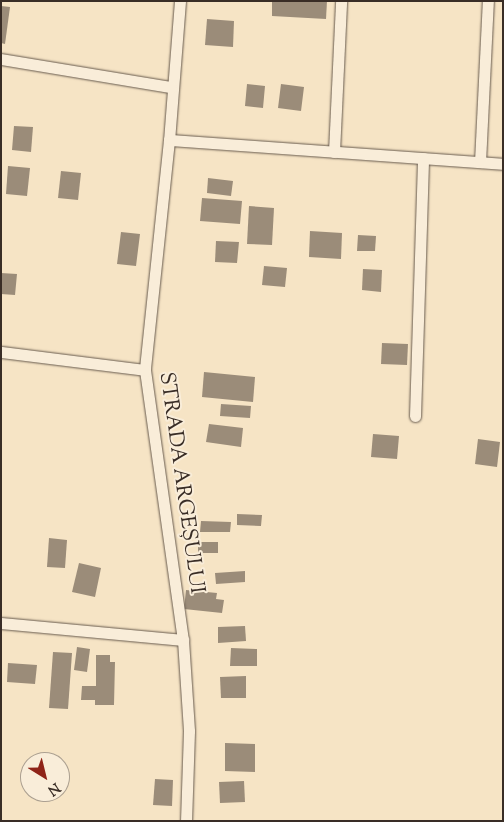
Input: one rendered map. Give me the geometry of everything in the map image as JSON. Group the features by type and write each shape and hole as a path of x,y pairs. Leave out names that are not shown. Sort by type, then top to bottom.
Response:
{"street":[{"name":"STRADA ARGEȘULUI","path":"180,1 171,86 170,140 145,370 182,640 189,731 186,821"},
{"path":"334,152 341,1"},
{"path":"480,162 488,1"},
{"path":"1,59 171,86"},
{"path":"170,140 503,164"},
{"path":"414,416 423,158"},
{"path":"1,352 145,370"},
{"path":"1,623 182,640"}],"building":[{"path":"272,1 327,1 326,19 272,16"},
{"path":"1,6 10,7 5,44 1,43"},
{"path":"207,19 234,21 233,47 205,45"},
{"path":"247,84 265,86 263,108 245,106"},
{"path":"281,84 304,87 301,111 278,108"},
{"path":"14,126 33,127 31,152 12,150"},
{"path":"8,166 30,168 27,196 6,194"},
{"path":"61,171 81,173 78,200 58,198"},
{"path":"208,178 233,181 231,196 207,193"},
{"path":"202,198 242,201 240,224 200,221"},
{"path":"249,206 274,208 272,245 247,244"},
{"path":"310,231 342,233 341,259 309,257"},
{"path":"121,232 140,234 136,266 117,264"},
{"path":"358,235 376,236 375,251 357,251"},
{"path":"216,241 239,242 237,263 215,262"},
{"path":"264,266 287,268 285,287 262,285"},
{"path":"363,269 382,270 381,292 362,290"},
{"path":"1,273 17,274 15,295 1,294"},
{"path":"382,343 408,344 407,365 381,364"},
{"path":"204,372 255,377 253,402 202,397"},
{"path":"221,404 251,406 250,418 220,416"},
{"path":"209,424 243,428 241,447 206,442"},
{"path":"373,434 399,436 397,459 371,457"},
{"path":"478,439 500,442 497,467 475,464"},
{"path":"237,514 262,515 261,526 237,525"},
{"path":"201,521 231,522 230,532 200,532"},
{"path":"49,538 67,540 65,568 47,567"},
{"path":"198,542 218,542 218,553 198,553"},
{"path":"79,563 101,568 95,597 72,592"},
{"path":"245,571 245,582 216,584 215,573"},
{"path":"186,590 217,593 216,599 224,600 222,613 184,609"},
{"path":"245,626 246,641 218,643 218,627"},
{"path":"77,647 90,649 87,672 74,670"},
{"path":"231,648 257,649 257,666 230,666"},
{"path":"53,652 72,653 68,709 49,708"},
{"path":"96,655 110,655 110,662 115,662 114,705 95,705 95,700 81,700 82,686 96,686"},
{"path":"8,663 37,665 35,684 7,682"},
{"path":"246,676 246,698 221,698 220,677"},
{"path":"225,743 255,744 255,772 225,771"},
{"path":"155,779 173,780 172,806 153,805"},
{"path":"244,781 245,802 220,803 219,782"}]}
